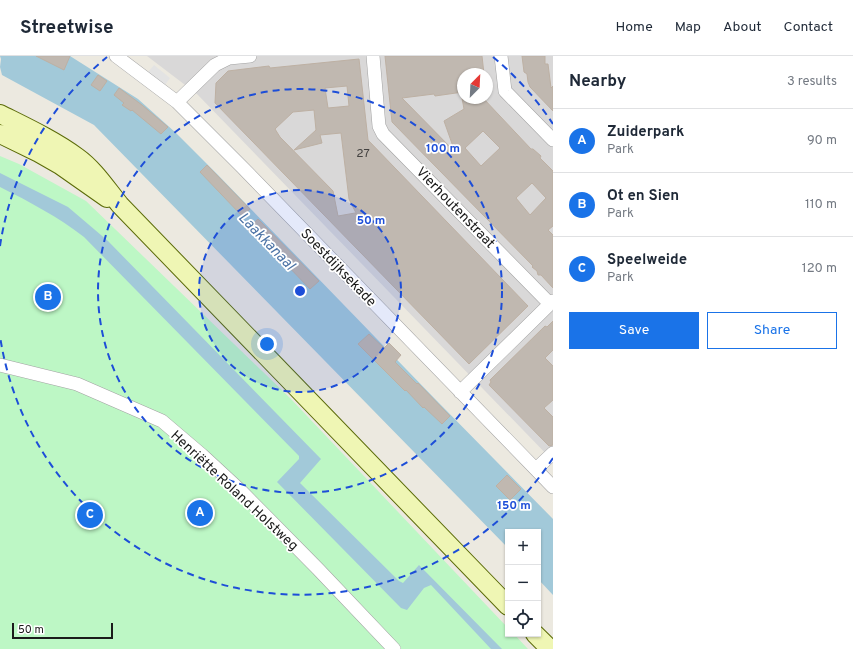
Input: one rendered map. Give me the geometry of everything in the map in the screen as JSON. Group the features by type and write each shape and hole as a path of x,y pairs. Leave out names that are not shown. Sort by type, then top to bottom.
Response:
{"main road":[{"path":"0,114 59,145 79,158 102,182 120,205 505,603"},
{"path":"0,134 60,165 96,191 120,205"},
{"path":"538,637 550,649"}],"street":[{"name":"Soestdijksekade","path":"116,56 177,102 553,487"},
{"path":"177,102 215,65 229,58 250,56"},
{"name":"Vierhoutenstraat","path":"373,56 379,126 383,134 551,302"},
{"path":"501,56 505,91 553,140"},
{"path":"460,392 551,302"},
{"name":"Henriëtte Roland Holstweg","path":"0,365 77,384 162,421 242,492 394,649"},
{"path":"536,469 553,453"}],"shaded area":[{"path":"147,56 553,56 553,461 197,94"},
{"path":"154,65 170,78 165,85 148,72"}],"green space":[{"path":"0,156 19,164 86,201 290,398 505,625 505,637 517,637 528,649 0,649"}],"water":[{"name":"Laakkanaal","path":"0,56 70,56 138,99 176,133 553,519 553,595 541,582 541,529 505,529 505,545 94,125 2,75 0,67"},
{"path":"0,173 68,207 108,241 321,459 300,483 399,581 403,583 419,565 502,649 491,649 431,585 424,588 407,610 401,608 277,482 299,459 299,456 84,237 44,210 0,187"}],"building":[{"path":"36,56 70,56 64,70"},
{"path":"385,56 482,56 483,68 457,68 457,93 402,98 455,152 444,121 464,109 463,104 489,104 531,149 541,156 540,158 553,171 553,226 548,230 553,235 553,288 541,275 538,275 537,271 532,267 533,266 392,122","holes":["483,131 500,148 481,166 465,148","532,183 546,198 530,215 516,198"]},
{"path":"522,56 545,56 545,64 548,64 551,88 553,86 553,111 530,87 527,74 524,72"},
{"path":"359,59 368,140 528,306 469,364 215,103 216,83 228,71 269,66 270,68","holes":["347,86 349,106 328,108 325,88","314,110 316,130 294,150 322,143 320,135 341,133 349,199 357,215 355,213 338,216 333,191 280,137 275,129 293,112"]},
{"path":"98,75 107,81 100,91 91,85"},
{"path":"119,88 168,127 161,134 132,110 131,111 122,105 124,103 114,95"},
{"path":"207,165 250,209 242,216 200,172"},
{"path":"258,219 319,281 310,289 259,236 257,238 247,229"},
{"path":"553,321 553,350 545,358 553,366 553,400 544,408 553,417 553,445 549,446 489,385 491,382 490,380 545,326 547,327"},
{"path":"369,334 384,348 389,343 401,355 395,362 450,416 442,424 424,407 423,408 406,390 405,391 358,344"},
{"path":"507,475 521,489 510,500 496,486"}],"place":[{"name":"Ot en Sien","path":"48,297"},
{"name":"Zuiderpark","path":"200,513"},
{"name":"Speelweide","path":"90,515"}]}
